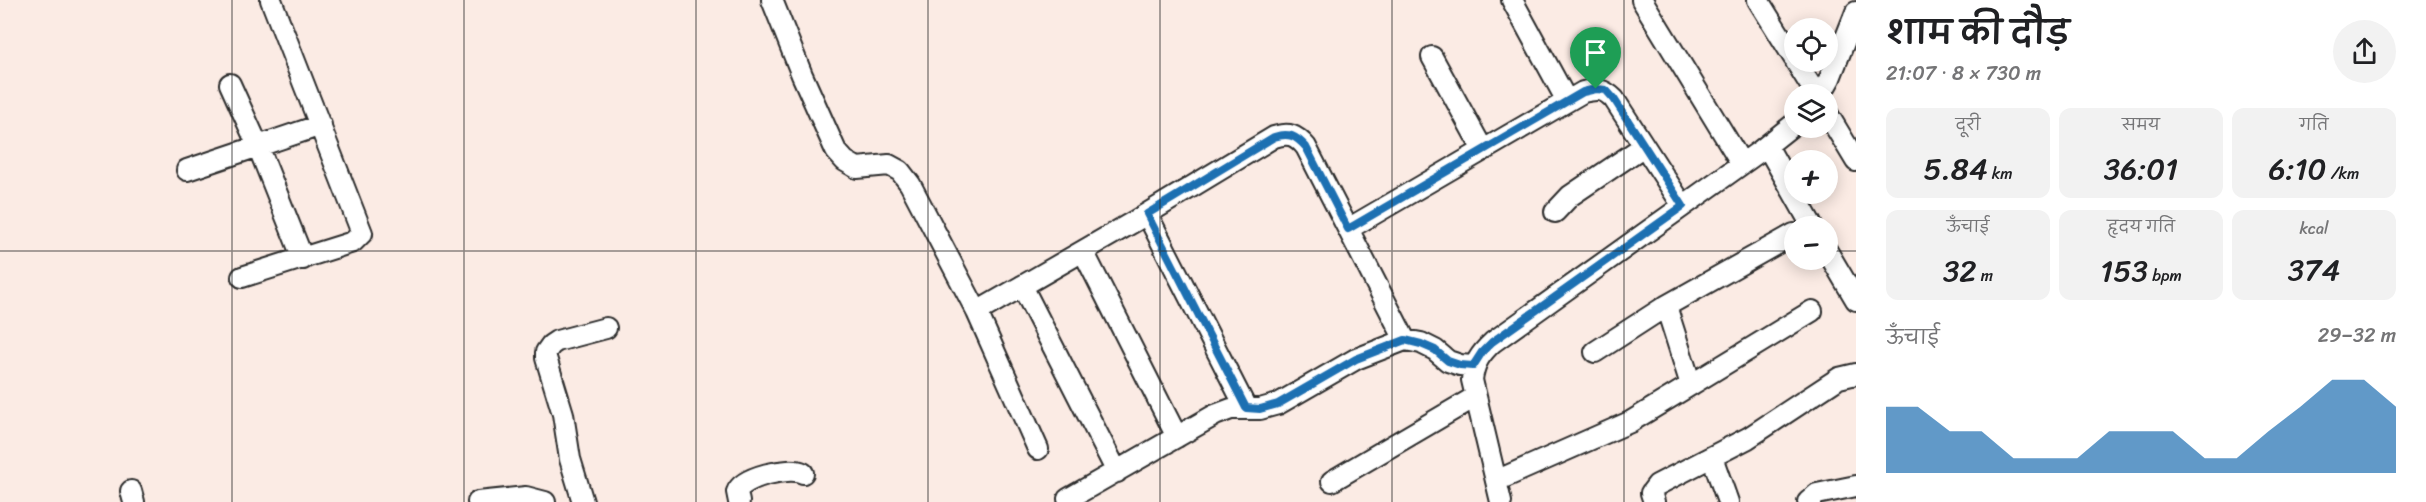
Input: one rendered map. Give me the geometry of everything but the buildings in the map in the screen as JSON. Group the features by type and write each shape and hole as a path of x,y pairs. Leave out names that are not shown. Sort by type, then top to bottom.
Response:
{"street":[{"path":"242,277 353,242 362,233 272,0"},
{"path":"772,0 801,75 836,152 856,168 889,165 900,171 910,184 978,312 1038,449"},
{"path":"1512,0 1567,101"},
{"path":"1642,0 1742,164"},
{"path":"1758,0 1784,42"},
{"path":"1827,84 1855,19"},
{"path":"1432,57 1483,150"},
{"path":"230,84 258,146 303,259"},
{"path":"1348,229 1567,101 1583,92 1596,89 1606,90 1614,99 1683,206"},
{"path":"187,170 321,125"},
{"path":"1838,131 1856,161"},
{"path":"1501,502 1472,380 1473,366 1482,352 1492,342 1784,132"},
{"path":"978,312 1274,137 1285,134 1297,137 1306,147 1405,340"},
{"path":"1555,212 1585,184 1644,146"},
{"path":"1767,146 1800,216"},
{"path":"1147,214 1246,408"},
{"path":"1595,352 1666,306 1784,240"},
{"path":"1083,251 1178,437"},
{"path":"1838,270 1856,300"},
{"path":"1022,286 1117,472"},
{"path":"1666,306 1691,385"},
{"path":"1496,481 1630,422 1812,311"},
{"path":"583,502 570,459 562,414 546,352 557,341 606,327"},
{"path":"1068,499 1215,415 1231,409 1260,409 1278,404 1356,359 1405,340 1435,350 1448,361 1473,366"},
{"path":"1654,502 1651,493 1657,485 1748,438 1833,382 1854,378"},
{"path":"1332,481 1475,397"},
{"path":"1712,457 1728,502"},
{"path":"739,502 737,492 742,484 779,471 797,470 803,473"},
{"path":"1808,502 1817,494 1856,486"},
{"path":"478,502 526,497 545,502"}],"route":[{"path":"1596,89 1606,90 1614,99 1683,206 1492,342 1473,366 1448,361 1435,350 1405,340 1356,359 1278,404 1260,409 1246,408 1147,214 1274,137 1285,134 1297,137 1306,147 1348,229 1583,92 1596,89"}]}
